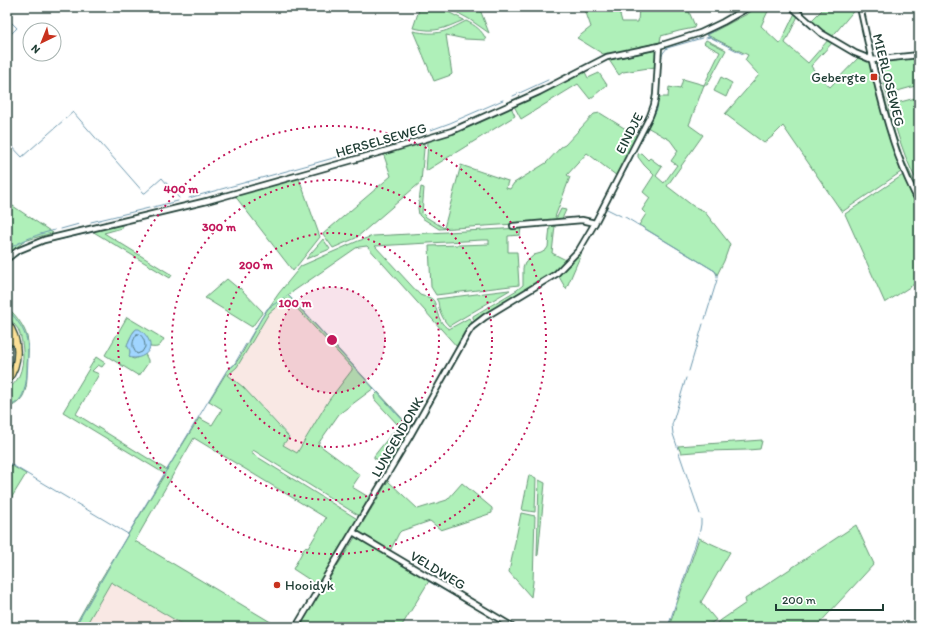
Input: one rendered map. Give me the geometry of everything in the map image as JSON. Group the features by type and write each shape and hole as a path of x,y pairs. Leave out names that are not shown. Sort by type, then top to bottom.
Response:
{"main road":[{"path":"7,322 13,331 17,349 17,358 14,370 7,381"},
{"path":"7,330 13,341 17,358"}],"street":[{"name":"HERSELSEWEG","path":"7,259 18,251 44,240 207,201 452,131 539,92 607,57 658,46 700,33 749,7"},
{"path":"792,7 821,33 855,53 872,60 919,56"},
{"name":"MIERLOSEWEG","path":"860,7 889,129 905,174 919,202"},
{"name":"EINDJE","path":"542,283 556,274 579,250 595,223 650,116 656,95 658,46"},
{"path":"514,226 582,220 595,223"},
{"name":"LUNGENDONK","path":"296,627 410,436 472,327 485,317 542,283"},
{"name":"VELDWEG","path":"353,532 512,627"}],"shaded area":[{"path":"285,300 289,300 291,302 352,368 329,400 297,453 283,445 289,436 243,387 228,375 239,364 269,313"},
{"path":"111,582 187,627 85,627"}],"green space":[{"path":"420,7 438,7 464,20 450,26 434,30 413,28"},
{"path":"447,7 479,7 489,33 469,19"},
{"path":"584,7 618,7 622,22 638,22 639,7 687,7 695,26 694,28 661,36 660,42 610,54 603,54 577,38 591,27"},
{"path":"757,7 770,7 761,26 780,44 795,13 798,16 785,43 808,63 829,39 833,42 811,66 818,76 830,87 859,57 869,60 891,143 901,172 842,212 783,126 764,143 725,114 759,75 745,60 748,55 707,35 749,13"},
{"path":"825,7 856,8 831,38 810,22"},
{"path":"466,21 478,29 486,40 465,39 446,35 452,74 434,81 413,31 429,33 441,32"},
{"path":"706,40 726,50 707,85 704,85 720,52 705,44 704,43"},
{"path":"656,50 655,67 623,72 619,75 609,60"},
{"path":"919,57 919,85 901,90 892,95 892,100 893,104 919,97 919,185 905,156 890,109 878,62"},
{"path":"875,62 903,158 919,190 919,200 894,141 874,64"},
{"path":"584,70 588,78 599,73 607,85 590,99 578,84 521,119 514,106"},
{"path":"721,77 732,83 726,97 714,91"},
{"path":"683,79 704,85 689,125 703,135 667,186 693,206 704,211 730,244 717,275 715,271 639,225 646,214 642,210 650,198 643,192 654,175 644,165 638,157 638,154 641,153 648,160 650,158 662,167 656,176 664,183 677,165 671,161 678,151 670,140 647,127 655,111 657,97 668,97 669,87 680,89"},
{"path":"511,107 515,116 426,171 428,140 470,125"},
{"path":"600,113 637,136 617,176 587,153 567,175 570,177 555,217 557,217 561,209 566,210 561,221 439,229 419,215 418,208 421,187 424,188 422,213 444,228 461,165 508,181 506,188 510,189 514,183 546,163 594,114"},
{"path":"424,142 421,182 356,238 333,248 323,234 391,176 383,153"},
{"path":"903,175 919,208 919,281 885,303 845,214"},
{"path":"299,178 320,237 293,271 235,196"},
{"path":"7,202 53,233 25,241 7,254"},
{"path":"122,223 122,228 104,233 172,275 170,278 92,231"},
{"path":"550,226 555,226 552,253 566,260 549,275 475,321 473,316 523,285 523,268 525,263 534,255 546,250 548,247"},
{"path":"521,228 520,235 508,236 508,252 517,252 519,285 436,295 431,287 429,246 489,244 489,240 375,246 420,295 429,297 433,300 440,320 446,327 449,329 469,318 473,324 458,348 367,246 356,248 288,295 374,388 339,414 318,444 360,475 352,487 372,499 361,517 253,450 251,453 359,520 319,586 293,569 305,547 308,548 326,518 194,438 135,541 279,627 187,627 111,582 85,627 74,627 101,579 165,474 63,412 96,357 105,363 102,367 98,365 92,371 99,374 76,414 167,470 199,418 212,425 222,409 209,401 228,370 240,357 261,319 279,293 301,266 373,236","holes":["285,300 289,300 352,368 329,400 297,453 283,445 289,437 243,387 228,375 237,367 269,313"]},
{"path":"323,239 330,249 306,259"},
{"path":"585,245 566,289 558,275 578,255"},
{"path":"227,279 239,289 240,288 263,312 252,327 205,298"},
{"path":"510,290 449,326 442,315 436,299"},
{"path":"7,307 14,314 26,332 28,356 27,378 23,396 14,405 7,408 7,390 19,376 23,352 20,334 8,315"},
{"path":"127,317 164,339 158,346 150,347 148,339 136,329 134,331 127,346 130,351 129,357 134,359 145,354 148,360 148,363 139,376 105,355"},
{"path":"378,392 411,428 407,430 398,425 375,400 374,396"},
{"path":"393,432 409,434 390,468 374,458 374,456"},
{"path":"762,440 760,449 748,450 681,453 678,446"},
{"path":"7,463 26,474 7,505"},
{"path":"529,475 536,478 535,512 522,510"},
{"path":"539,480 545,483 537,556"},
{"path":"388,481 418,509 447,500 462,483 492,508 492,513 441,530 430,521 401,531 390,551 358,531"},
{"path":"521,513 535,516 533,582 531,597 509,572"},
{"path":"856,525 874,564 816,627 711,627 746,603 745,599"},
{"path":"356,536 429,581 401,627 299,627"},
{"path":"699,538 730,552 701,602 716,620 705,627 669,627"}],"water":[{"path":"136,329 139,329 145,334 150,347 144,355 138,358 132,358 129,357 130,351 127,345"}],"waterway":[{"path":"56,7 67,7"},
{"path":"706,38 710,37 706,35 756,7"},
{"path":"787,7 810,28"},
{"path":"7,18 17,28 7,38"},
{"path":"710,37 743,54"},
{"path":"645,133 657,109 661,59 663,53 667,48 702,38"},
{"path":"826,39 832,43"},
{"path":"513,96 548,80"},
{"path":"431,130 503,100"},
{"path":"7,141 22,157 73,112 144,193 162,178 179,198"},
{"path":"383,144 424,132"},
{"path":"638,146 643,137"},
{"path":"189,198 377,146"},
{"path":"630,163 636,149"},
{"path":"620,180 628,167"},
{"path":"601,205 610,188"},
{"path":"611,198 616,189"},
{"path":"91,222 178,201"},
{"path":"607,209 621,216"},
{"path":"625,217 640,226"},
{"path":"61,229 79,224"},
{"path":"642,227 715,271 717,278"},
{"path":"7,250 18,243 42,233 55,230"},
{"path":"7,262 24,251 45,243 93,232"},
{"path":"705,319 717,280"},
{"path":"248,341 267,309 288,295 409,427 411,429 412,428"},
{"path":"7,309 18,322 24,333 28,350 26,379 23,394 17,402 7,407"},
{"path":"689,371 703,324"},
{"path":"128,534 227,370 234,365 246,344"},
{"path":"451,359 459,344"},
{"path":"678,449 673,434 672,425 686,378"},
{"path":"679,453 700,514"},
{"path":"7,462 128,534 75,627"},
{"path":"668,627 700,530 701,519"},
{"path":"428,581 508,627"},
{"path":"293,627 307,604"}],"place":[{"name":"Gebergte","path":"874,77"},
{"name":"Hooidyk","path":"277,585"}]}
